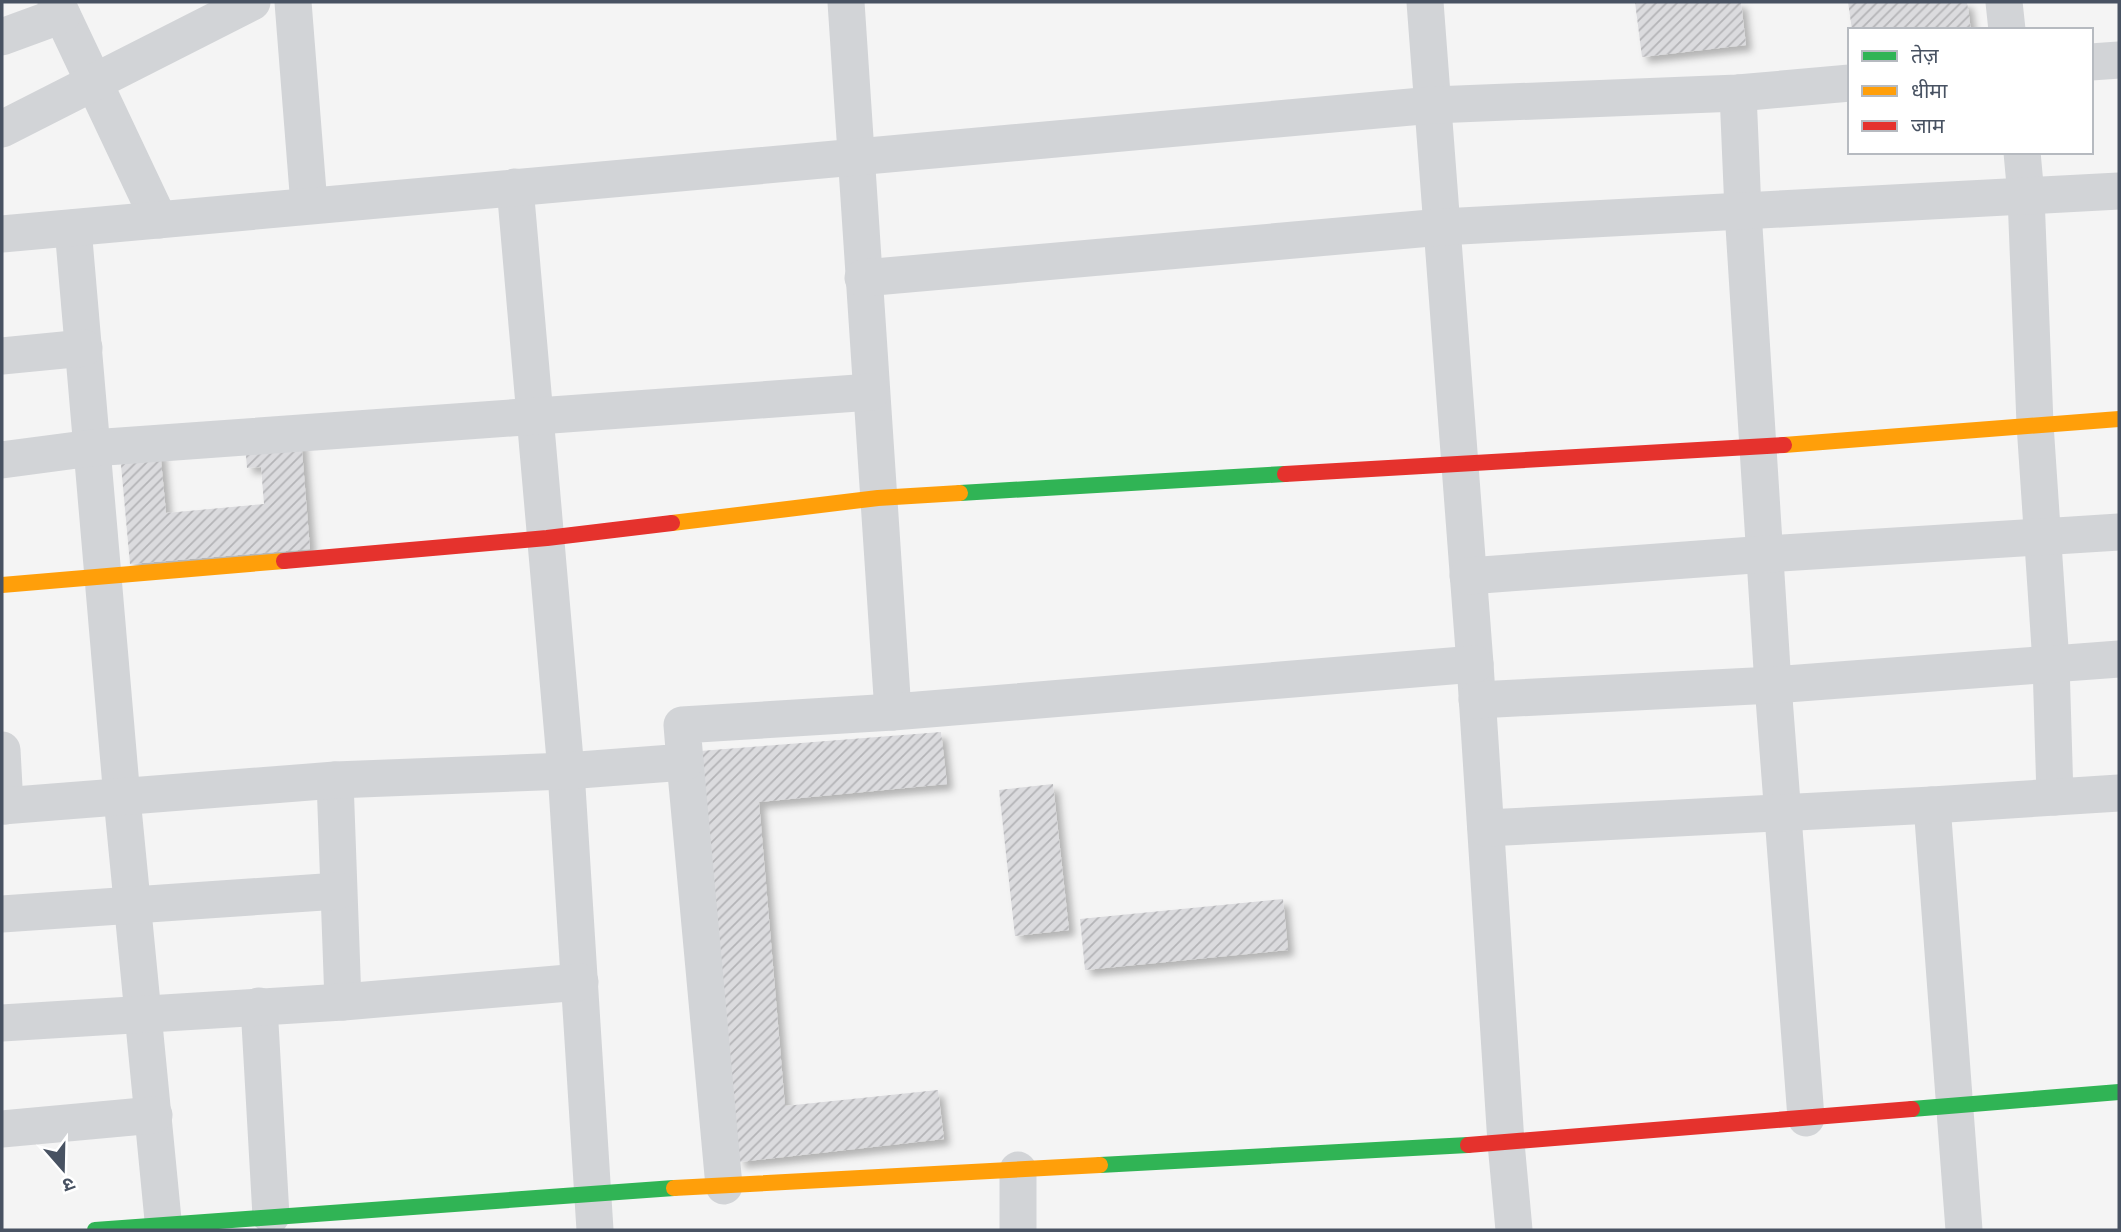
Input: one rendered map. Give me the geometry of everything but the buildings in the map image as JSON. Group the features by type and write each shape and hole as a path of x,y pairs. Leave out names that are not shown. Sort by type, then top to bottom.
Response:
{"street":[{"path":"2,129 253,2"},
{"path":"293,2 309,205"},
{"path":"846,2 893,712"},
{"path":"1425,2 1514,1230"},
{"path":"2004,2 2007,28"},
{"path":"2,37 59,8 159,220"},
{"path":"2093,62 2119,60"},
{"path":"2,234 1433,105 1738,93 1848,83"},
{"path":"1738,93 1773,685 1806,1118"},
{"path":"2022,154 2035,424 2051,663 2055,797"},
{"path":"515,187 566,771 595,1230"},
{"path":"863,278 1443,227 2119,191"},
{"path":"73,228 122,798 164,1227"},
{"path":"2,356 84,348"},
{"path":"2,460 92,448 871,392"},
{"path":"2,585 547,538 878,498 1759,447 2119,419"},
{"path":"1468,576 2119,532"},
{"path":"1477,700 1773,685 2119,659"},
{"path":"724,1186 682,725 893,712 1475,664"},
{"path":"2,750 4,806 335,780 566,771 685,762"},
{"path":"335,780 343,1002"},
{"path":"1486,828 2119,793"},
{"path":"1932,805 1964,1230"},
{"path":"2,914 338,891"},
{"path":"2,1023 343,1002 580,982"},
{"path":"259,1006 271,1216"},
{"path":"95,1230 164,1227 271,1216 374,1220 591,1193 1506,1143 2119,1092"},
{"path":"2,1129 154,1115"},
{"path":"1018,1170 1018,1230"}],"traffic: fast":[{"path":"960,493 1285,474"},
{"path":"1912,1109 2119,1092"},
{"path":"1100,1165 1468,1145"},
{"path":"95,1230 674,1188"}],"traffic: slow":[{"path":"1784,445 2119,419"},
{"path":"672,523 878,498 960,493"},
{"path":"2,585 284,561"},
{"path":"674,1188 1100,1165"}],"traffic: jam":[{"path":"1285,474 1784,445"},
{"path":"284,561 547,538 672,523"},
{"path":"1468,1145 1912,1109"}]}
